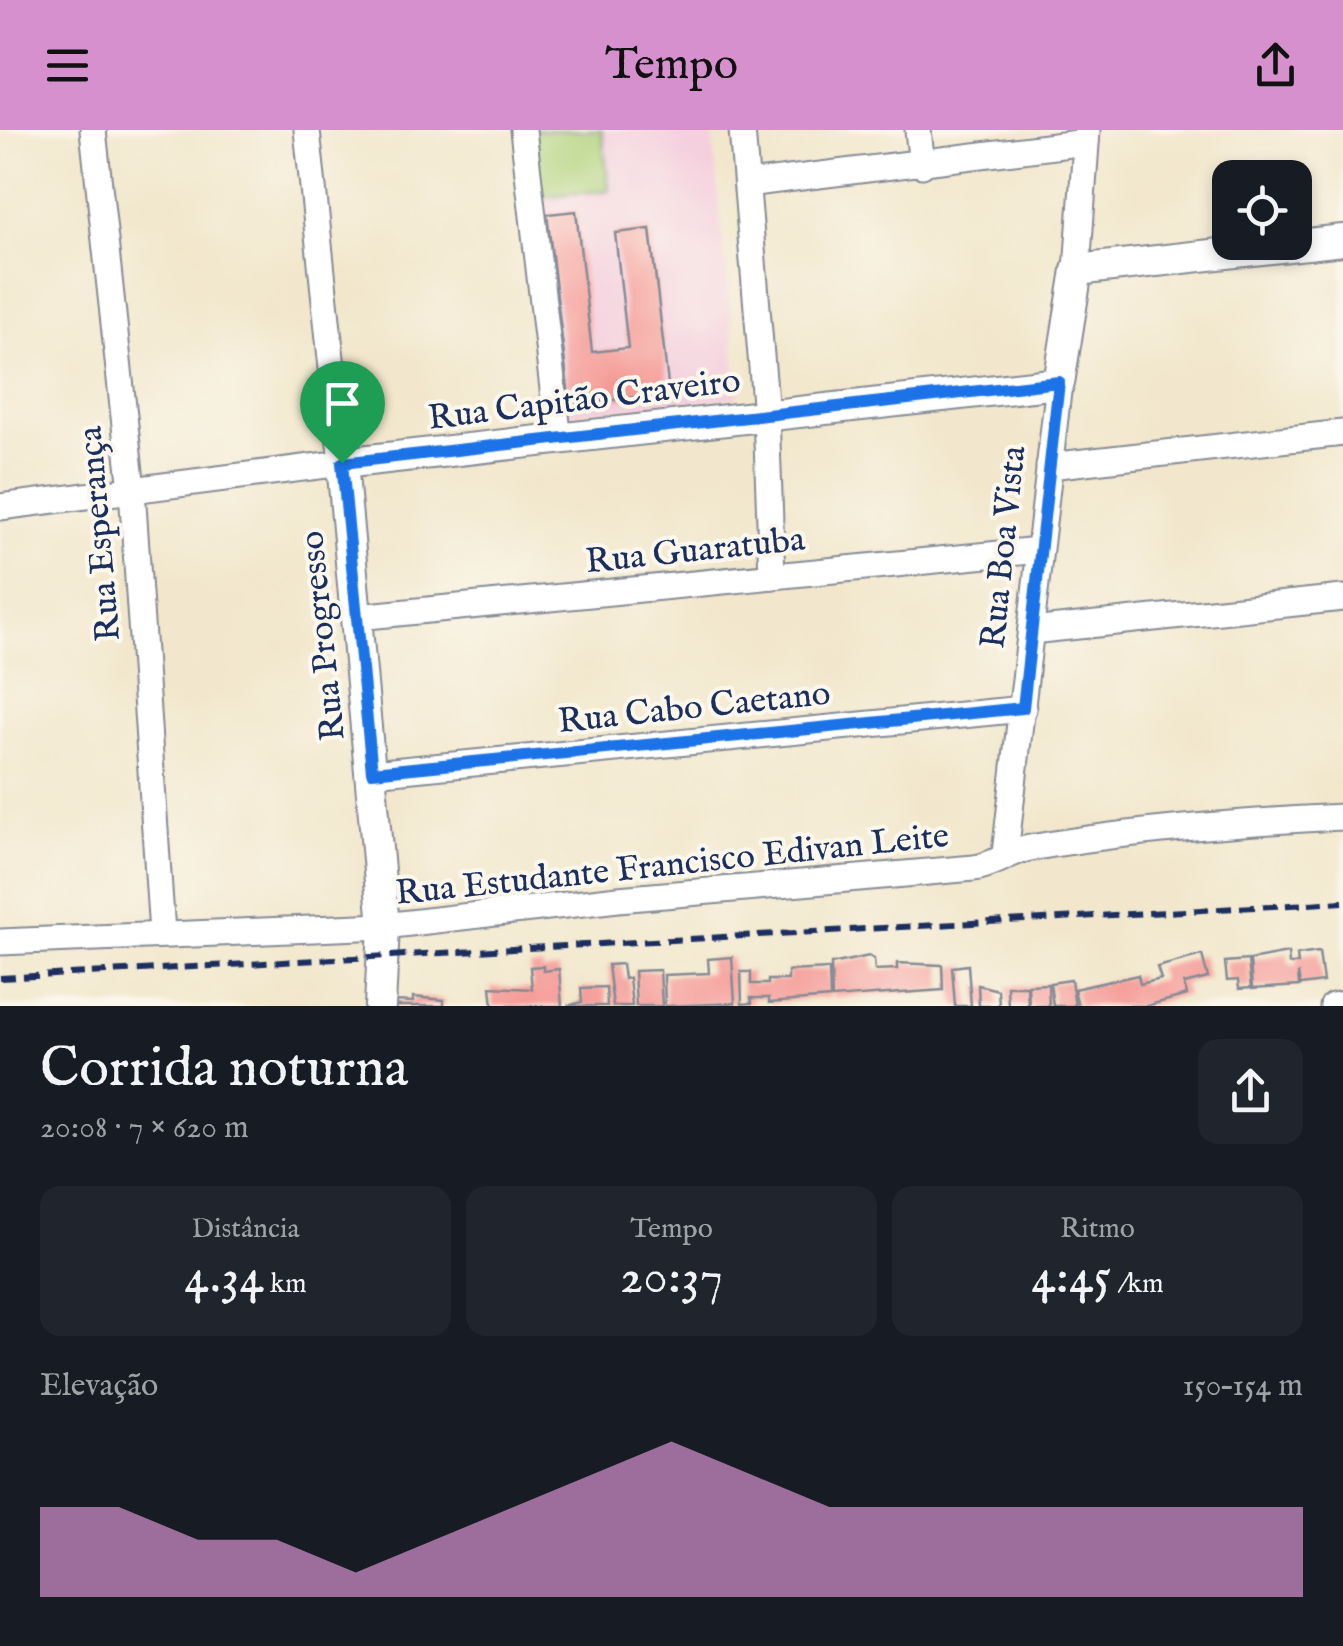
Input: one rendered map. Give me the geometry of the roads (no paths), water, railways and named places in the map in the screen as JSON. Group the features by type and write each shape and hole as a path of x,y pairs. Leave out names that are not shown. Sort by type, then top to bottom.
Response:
{"street":[{"name":"Rua Esperança","path":"94,130 132,490 162,932"},
{"name":"Rua Progresso","path":"307,130 372,772 384,941 380,1006"},
{"path":"523,130 559,441"},
{"path":"742,130 766,416 772,576"},
{"path":"918,130 922,165"},
{"path":"747,184 922,165 1086,136"},
{"name":"Rua Boa Vista","path":"1005,854 1048,466 1077,270 1086,136"},
{"path":"1077,270 1343,240"},
{"name":"Rua Capitão Craveiro","path":"0,507 342,463 1059,382"},
{"path":"1048,466 1343,433"},
{"name":"Rua Guaratuba","path":"357,617 1039,550"},
{"path":"1031,631 1343,598"},
{"name":"Rua Cabo Caetano","path":"372,772 1023,708"},
{"name":"Rua Estudante Francisco Edivan Leite","path":"0,942 162,932 384,941 618,898 974,868 994,865 1005,854 1192,828 1343,817"},
{"path":"1333,1006 1343,1004"}],"railway":[{"path":"0,978 1343,902"}]}
